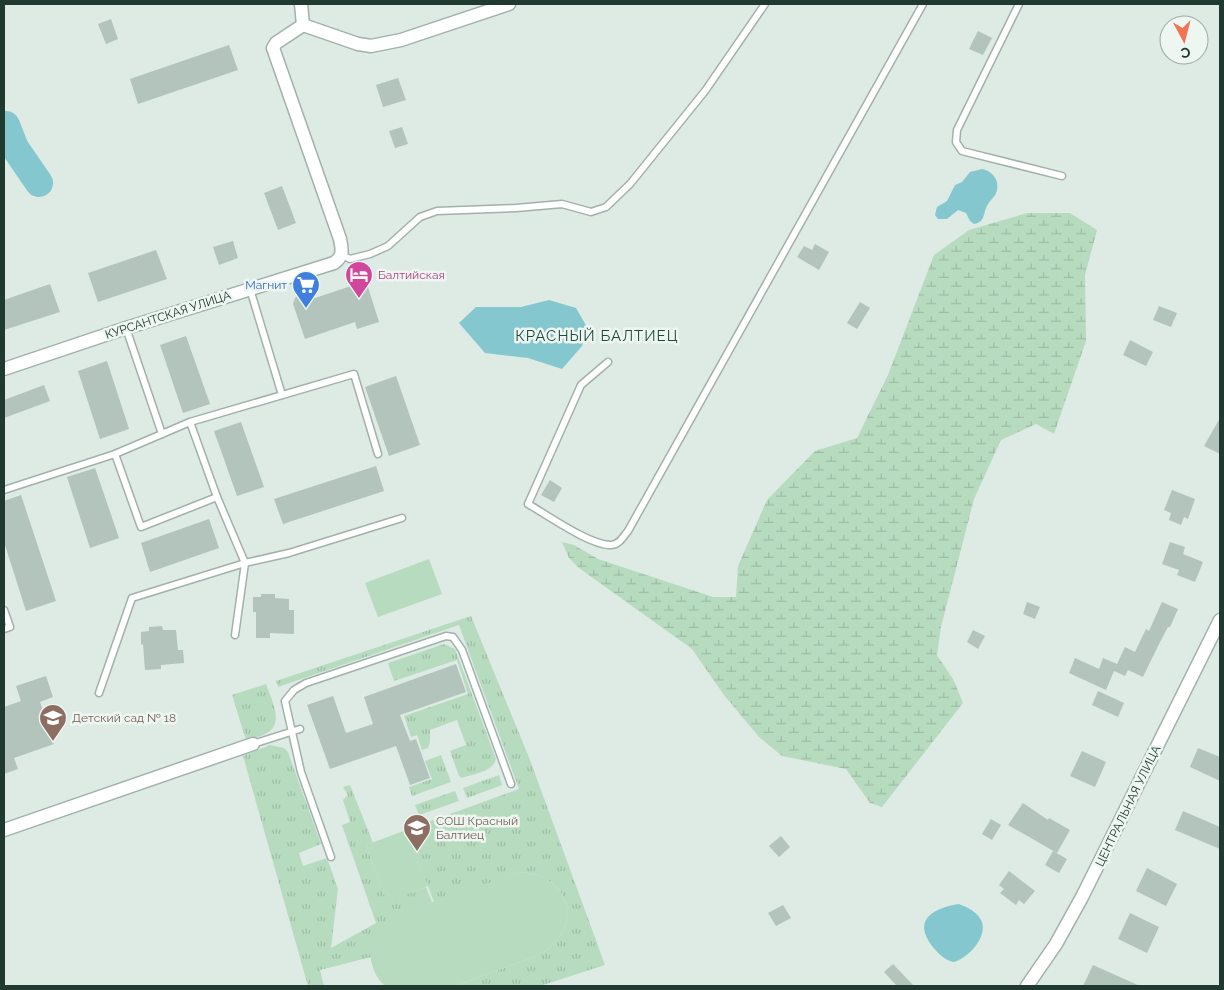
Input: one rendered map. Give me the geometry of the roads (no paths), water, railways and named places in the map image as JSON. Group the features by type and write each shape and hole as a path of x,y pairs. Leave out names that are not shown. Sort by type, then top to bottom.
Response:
{"street":[{"path":"301,4 303,25"},
{"path":"303,25 358,44 371,46 401,40 509,4"},
{"path":"303,25 276,43 273,48 340,239 342,255"},
{"name":"КУРСАНТСКАЯ УЛИЦА","path":"4,369 126,328 334,263 342,255"},
{"name":"ЦЕНТРАЛЬНАЯ УЛИЦА","path":"1027,986 1051,952 1082,897 1220,620"},
{"path":"4,830 252,744"}],"lane":[{"path":"342,255 350,259 370,254 388,246 420,217 437,211 562,204 591,212 606,207 630,184 706,91 764,4"},
{"path":"608,362 581,385 528,504 596,543 612,545 621,541 628,531 922,4"},
{"path":"1019,4 958,130 956,142 962,151 1062,176"},
{"path":"250,289 282,395"},
{"path":"126,328 162,434"},
{"path":"4,490 115,454 190,422 354,374 378,454"},
{"path":"190,422 217,497 244,563 234,635"},
{"path":"115,454 141,527 217,497"},
{"path":"99,693 132,598 244,563 288,553 402,518"},
{"path":"4,610 10,627 4,629"},
{"path":"331,857 301,772 285,701 294,690 306,683 446,636 452,637 462,650 511,784"},
{"path":"252,744 300,729"}],"water":[{"path":"982,169 990,172 997,181 997,189 987,206 983,219 974,224 966,213 958,210 947,219 938,219 935,215 937,207 947,201 955,185 962,182 970,172"},
{"path":"549,300 576,308 587,327 582,346 562,369 528,358 485,353 459,323 476,307 521,307"},
{"path":"959,904 970,909 979,917 983,930 981,937 972,950 960,960 954,962 945,958 934,949 926,937 924,929 925,922 934,912 941,908"}],"waterway":[{"path":"4,125 6,125 15,148 39,183"}],"place":[{"name":"Балтийская","path":"359,299"},
{"name":"Магнит","path":"306,309"},
{"name":"Детский сад № 18","path":"53,742"},
{"name":"СОШ Красный Балтиец","path":"417,852"}],"district":[{"name":"КРАСНЫЙ БАЛТИЕЦ","path":"597,336"}]}
